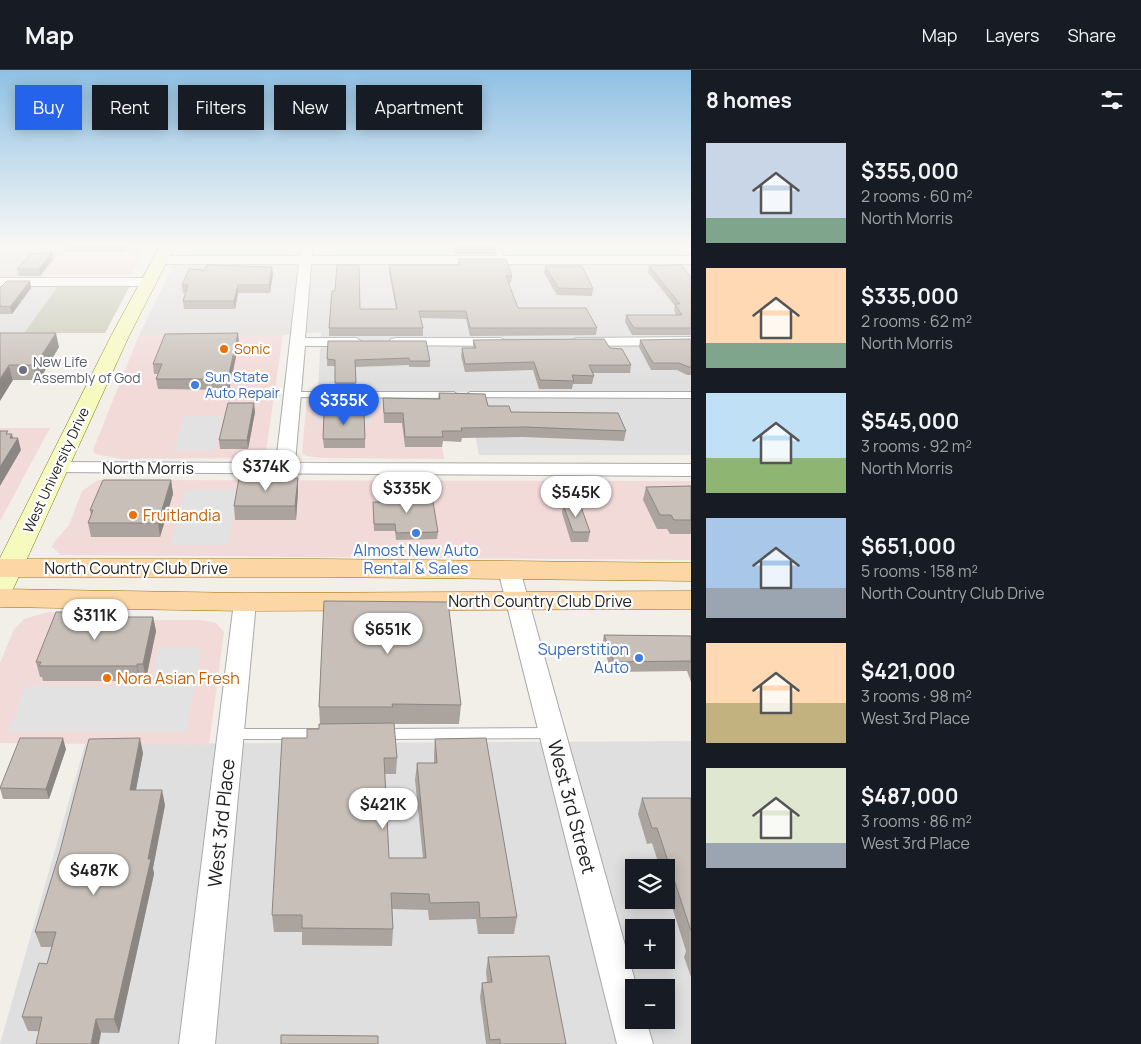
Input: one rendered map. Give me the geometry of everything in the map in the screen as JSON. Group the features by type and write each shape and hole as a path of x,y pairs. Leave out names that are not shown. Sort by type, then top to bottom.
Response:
{"main road":[{"name":"West University Drive","path":"3,574 142,291"},
{"name":"North Country Club Drive","path":"3,574 509,570 691,572"},
{"name":"North Country Club Drive","path":"0,598 245,602 691,600"}],"street":[{"path":"285,469 303,291"},
{"path":"299,342 512,342"},
{"path":"562,342 691,342"},
{"name":"North Morris","path":"56,468 691,470"},
{"name":"West 3rd Street","path":"509,570 635,1044"},
{"name":"West 3rd Place","path":"197,1044 245,602"}],"lane":[{"path":"294,395 691,395"},
{"path":"370,734 552,733"},
{"path":"231,734 341,734"}],"shaded area":[{"path":"0,291 54,291 24,333 0,333"},
{"path":"54,291 127,291 105,333 24,333"},
{"path":"161,291 691,291 691,455 479,455 467,392 318,391 321,332 283,335 139,335"},
{"path":"139,335 283,335 266,451 263,456 253,458 121,459 95,454 93,450"},
{"path":"307,396 434,396 444,459 321,458 306,456 302,453"},
{"path":"364,397 428,397 429,407 371,407 372,424 364,424"},
{"path":"316,398 363,398 364,420 315,420"},
{"path":"184,416 223,416 215,450 173,450"},
{"path":"0,428 50,428 0,521"},
{"path":"98,480 691,481 691,560 61,555 52,547 54,542 69,525 82,491"},
{"path":"237,489 228,545 171,545 185,490"},
{"path":"48,612 118,620 201,620 216,623 224,632 209,745 0,743 0,663 14,629 24,619"},
{"path":"159,647 201,647 186,732 8,732 26,686 150,686"},
{"path":"691,741 691,1044 0,1044 85,744"}],"building":[{"path":"0,291 22,291 10,307 0,306"},
{"path":"186,291 236,291 234,301 183,301"},
{"path":"332,291 360,291 360,309 397,309 394,291 512,291 518,308 586,308 597,328 470,328 466,311 419,311 423,328 329,328"},
{"path":"670,291 691,291 691,328 634,328 626,315 682,315 675,304 680,304"},
{"path":"0,333 56,333 38,361 33,365 9,365 0,379"},
{"path":"238,333 228,379 156,379 162,364 153,364 165,334"},
{"path":"604,339 610,348 622,349 631,365 589,365 594,376 572,375 574,381 540,380 534,362 465,364 462,348 476,348 473,340"},
{"path":"691,339 691,367 679,363 653,363 640,340"},
{"path":"328,341 426,341 430,361 410,361 409,358 355,360 356,383 335,383 335,360 327,359"},
{"path":"439,393 485,394 488,406 509,406 511,412 618,413 626,431 525,427 461,428 462,431 442,431 443,437 405,437 403,413 384,413 383,398 440,399"},
{"path":"228,403 254,403 247,440 219,440"},
{"path":"324,412 364,412 365,439 323,439"},
{"path":"0,431 8,431 6,434 12,434 10,438 18,438 0,467"},
{"path":"239,478 298,478 295,506 234,506"},
{"name":"Fruitlandia","path":"103,480 171,480 158,523 88,523 93,510 90,510"},
{"path":"691,486 691,520 674,520 671,515 660,515 646,487"},
{"path":"393,496 432,496 438,532 396,533 395,524 374,524 373,502 394,502"},
{"path":"563,504 580,504 590,532 573,532"},
{"path":"324,601 448,602 461,705 392,704 393,707 319,707"},
{"path":"56,612 89,612 88,617 153,617 143,664 137,664 137,666 39,666 41,662 36,662"},
{"path":"604,635 691,636 691,663 690,661 614,662"},
{"path":"394,723 397,758 384,758 389,858 426,858 417,763 437,763 435,739 486,738 517,917 480,918 479,902 430,903 429,894 391,893 393,929 302,928 302,915 272,915 282,738 307,738 307,729 319,729 319,724"},
{"path":"20,738 63,738 46,789 0,788"},
{"path":"140,738 130,790 162,790 148,859 151,859 114,1019 96,1019 91,1044 36,1044 42,1017 22,1017 39,963 47,964 56,932 35,932 60,851 89,739"},
{"path":"642,798 691,798 691,931 675,883 675,859 667,859 657,828 652,828"},
{"path":"549,956 566,1044 500,1044 500,1039 490,1040 482,983 492,982 488,957"},
{"path":"281,1035 378,1036 378,1044 281,1044"}],"place":[{"name":"Sonic","path":"224,349"},
{"name":"New Life Assembly of God","path":"23,370"},
{"name":"Sun State Auto Repair","path":"195,385"},
{"name":"Fruitlandia","path":"133,515"},
{"name":"Almost New Auto Rental & Sales","path":"416,533"},
{"name":"Superstition Auto","path":"639,658"},
{"name":"Nora Asian Fresh","path":"107,678"}]}
